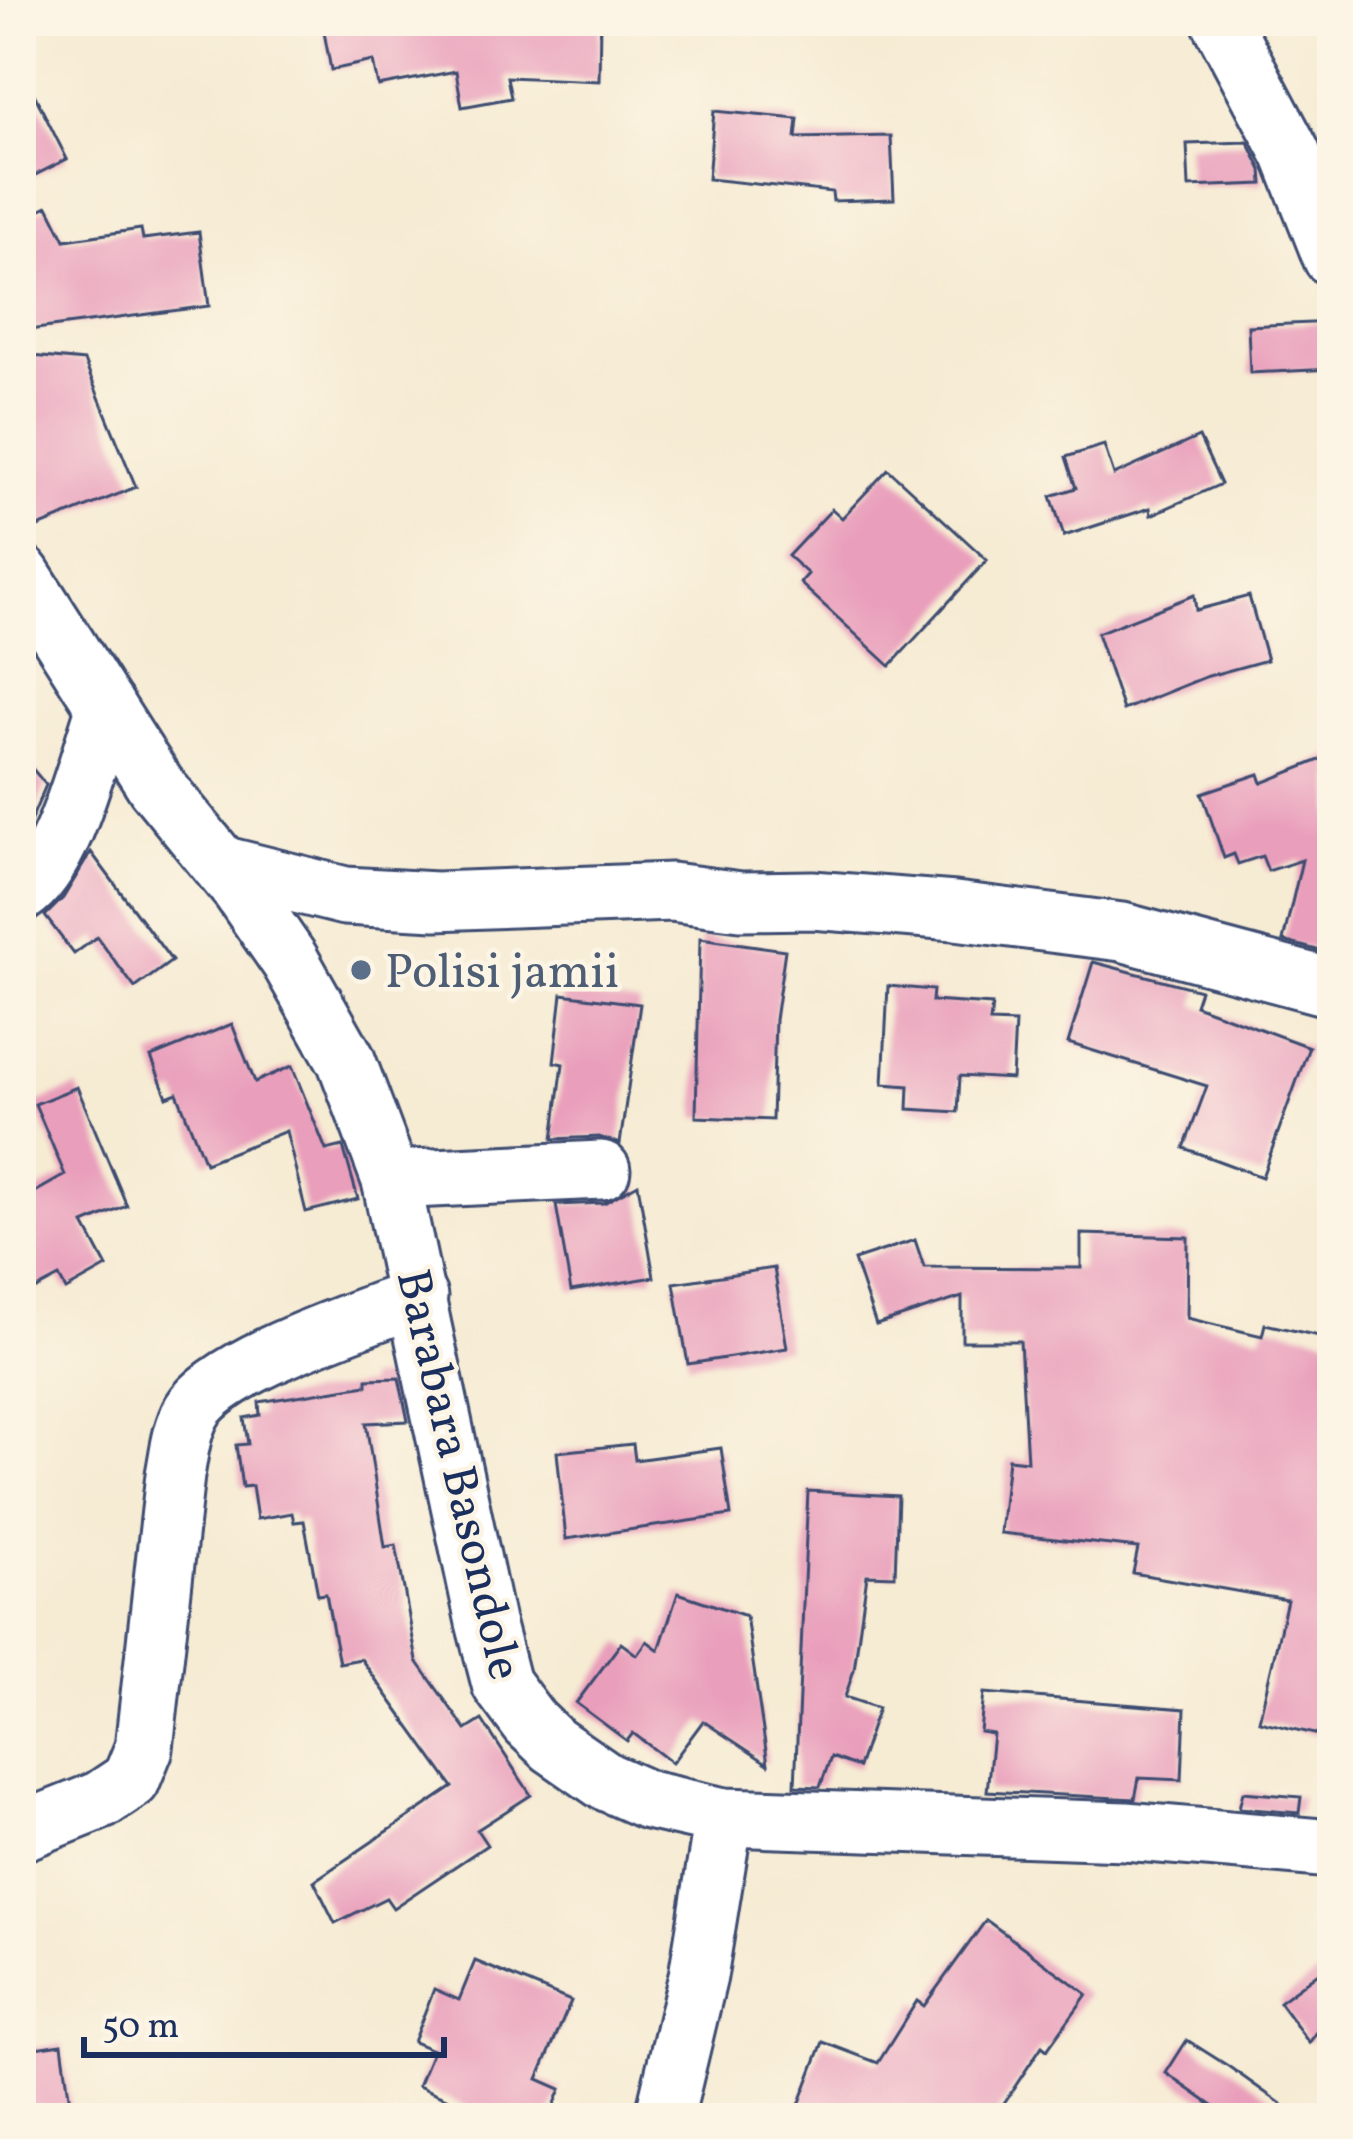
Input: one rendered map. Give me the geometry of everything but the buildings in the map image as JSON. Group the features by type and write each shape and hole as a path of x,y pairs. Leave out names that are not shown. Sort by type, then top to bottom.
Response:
{"street":[{"path":"1221,21 1291,153 1332,257"},
{"name":"Barabara Basondole","path":"21,574 156,786 290,961 346,1060 391,1180 501,1684 530,1723 605,1781 649,1800 724,1817 1126,1831 1332,1849"},
{"path":"21,893 38,882 57,853 106,707"},
{"path":"220,865 345,896 436,901 671,892 741,901 812,900 955,911 1122,932 1332,988"},
{"path":"391,1180 601,1171"},
{"path":"21,1832 101,1800 131,1780 144,1748 175,1475 184,1431 195,1406 244,1368 418,1297"},
{"path":"664,2118 698,1976 724,1817"}],"place":[{"name":"Polisi jamii","path":"361,970"}]}
